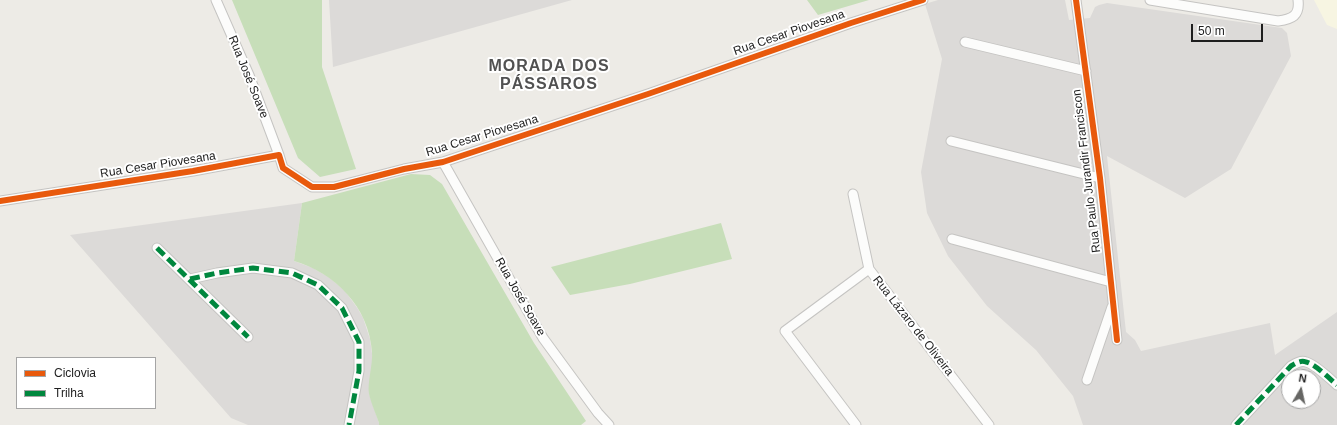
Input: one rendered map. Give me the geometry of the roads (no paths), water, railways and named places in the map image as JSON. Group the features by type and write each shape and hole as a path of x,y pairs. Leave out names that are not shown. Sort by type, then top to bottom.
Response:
{"street":[{"name":"Rua José Soave","path":"216,0 249,75 279,155"},
{"name":"Rua Cesar Piovesana","path":"0,201 193,171 279,155 283,168 312,187 334,187 404,169 443,162 923,0"},
{"name":"Rua Paulo Jurandir Franciscon","path":"1076,0 1100,178 1117,340"},
{"path":"1150,0 1278,21 1289,20 1295,15 1299,7 1298,0"},
{"path":"965,42 1086,71"},
{"path":"951,141 1100,178"},
{"name":"Rua José Soave","path":"443,162 543,338 598,413 609,425"},
{"name":"Rua Lázaro de Oliveira","path":"853,194 869,269 988,425"},
{"path":"952,239 1111,282"},
{"path":"157,248 248,337"},
{"path":"190,279 216,273 253,268 292,273 318,285 342,308 359,342 359,371 349,425"},
{"path":"856,425 785,331 869,269"},
{"path":"1087,380 1113,304"},
{"path":"1236,425 1292,366 1298,362 1306,362 1312,365 1337,385"}],"district":[{"name":"MORADA DOS PÁSSAROS","path":"549,76"}]}
